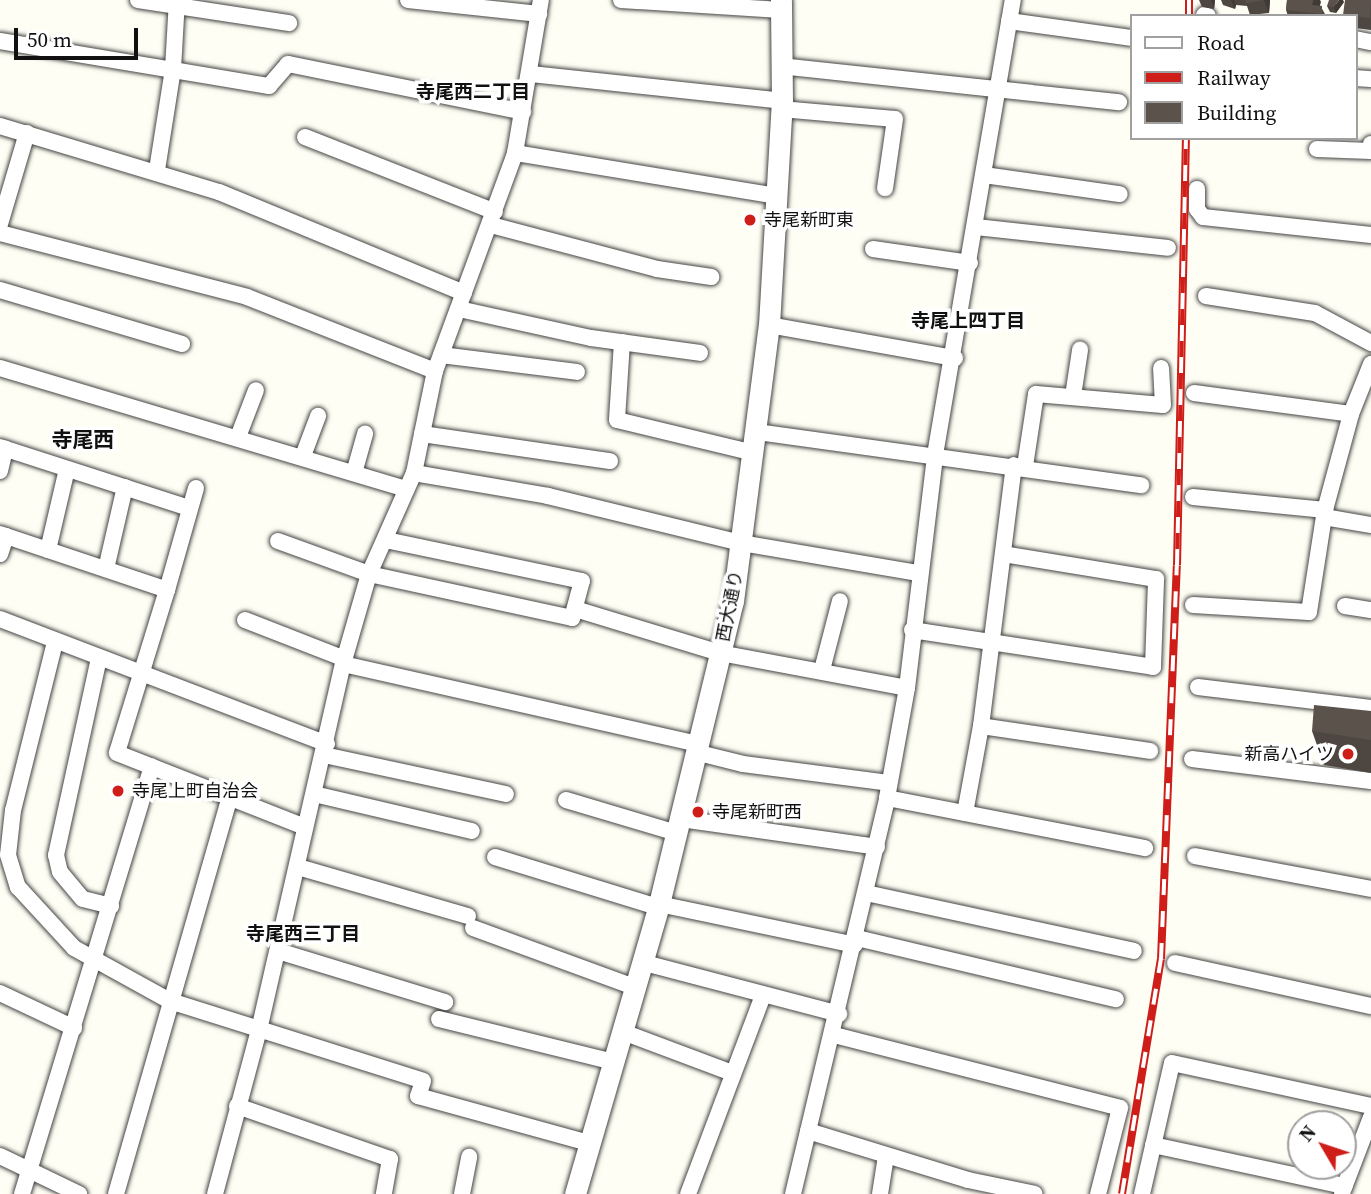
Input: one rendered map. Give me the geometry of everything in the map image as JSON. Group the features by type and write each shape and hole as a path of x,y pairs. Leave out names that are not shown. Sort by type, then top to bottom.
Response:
{"street":[{"path":"138,0 177,3 289,23"},
{"path":"215,1194 259,1030 305,827 326,750 344,662 369,574 414,473 435,370 515,153 531,74 540,7 408,0"},
{"path":"621,0 781,5"},
{"path":"793,1194 856,942 907,688 935,455 955,358 1013,0"},
{"path":"157,170 173,69 177,3"},
{"name":"西大通り","path":"575,1194 623,1032 699,748 741,543 756,443 769,325 782,105 781,5"},
{"path":"1009,22 1130,38"},
{"path":"0,41 269,86 288,64 523,112"},
{"path":"780,66 998,86 1119,102"},
{"path":"531,74 895,119 885,188"},
{"path":"0,126 157,170 314,228 461,301 622,342 700,353"},
{"path":"0,224 27,133"},
{"path":"305,137 493,218 657,269 711,277"},
{"path":"1317,149 1371,151 1371,144"},
{"path":"515,153 777,197"},
{"path":"984,175 1120,194"},
{"path":"1197,189 1197,209 1203,218 1371,235"},
{"path":"976,227 1168,248"},
{"path":"0,233 247,297 435,370"},
{"path":"873,249 970,263"},
{"path":"0,290 182,344"},
{"path":"1206,296 1315,313 1371,343"},
{"path":"769,325 955,358"},
{"path":"622,342 617,420 756,443 935,455 1020,465 1141,485"},
{"path":"1073,397 1080,350"},
{"path":"441,355 577,372"},
{"path":"1193,605 1309,611 1325,514 1371,364"},
{"path":"0,368 407,489"},
{"path":"965,813 981,726 989,643 1004,554 1036,394 1163,405 1161,368"},
{"path":"238,437 256,390"},
{"path":"1194,393 1359,408"},
{"path":"303,456 318,416"},
{"path":"354,473 365,434"},
{"path":"422,434 610,461"},
{"path":"0,471 2,448 189,508"},
{"path":"48,550 67,469"},
{"path":"414,473 548,496 741,543 919,573"},
{"path":"106,569 125,488"},
{"path":"196,488 117,753 305,827"},
{"path":"1193,497 1325,514 1371,525"},
{"path":"0,554 3,535 167,590"},
{"path":"278,541 369,574 572,618 582,581 385,540"},
{"path":"912,630 1153,667 1156,579 1004,554"},
{"path":"822,670 839,601"},
{"path":"1345,606 1371,610"},
{"path":"575,609 720,653 907,688"},
{"path":"0,619 141,673 326,750 506,794"},
{"path":"244,620 344,662 699,748 743,764 888,790 965,813 1145,848"},
{"path":"55,642 6,806 8,855 18,887 75,948 170,1001 423,1081 418,1096 589,1143"},
{"path":"99,658 56,855 60,872 83,899 111,906"},
{"path":"1198,687 1371,708"},
{"path":"981,726 1150,751"},
{"path":"1192,759 1371,781"},
{"path":"23,1194 152,766"},
{"path":"314,794 472,831"},
{"path":"117,1194 230,797"},
{"path":"566,800 679,826 877,846"},
{"path":"1195,856 1371,888"},
{"path":"495,857 658,905 856,942 1116,999"},
{"path":"298,867 470,922 634,987"},
{"path":"866,893 1134,951"},
{"path":"278,951 445,1002"},
{"path":"641,962 839,1014"},
{"path":"1175,963 1371,1006"},
{"path":"0,993 74,1028"},
{"path":"688,1194 763,996"},
{"path":"439,1019 614,1062"},
{"path":"623,1032 732,1073"},
{"path":"834,1035 1120,1108 1098,1194"},
{"path":"1142,1194 1172,1063 1371,1106"},
{"path":"237,1106 390,1159 384,1194"},
{"path":"1357,1152 1371,1117"},
{"path":"808,1131 967,1187 1035,1194"},
{"path":"1153,1145 1343,1190"},
{"path":"0,1156 79,1194"},
{"path":"462,1194 469,1157"},
{"path":"880,1194 886,1157"}],"building":[{"path":"1287,0 1313,0 1312,5 1322,6 1322,14 1286,10"},
{"path":"1329,0 1339,0 1334,7 1327,6"},
{"path":"1345,0 1371,0 1370,18 1343,14"},
{"path":"1314,705 1371,711 1371,740 1312,731"}],"railway":[{"path":"1189,0 1189,14"},
{"path":"1122,1194 1161,959 1177,565 1186,140"}],"place":[{"name":"寺尾新町東","path":"750,220"},
{"name":"新高ハイツ","path":"1348,754"},
{"name":"寺尾上町自治会","path":"118,791"},
{"name":"寺尾新町西","path":"698,812"}],"district":[{"name":"寺尾西二丁目","path":"473,92"},
{"name":"寺尾上四丁目","path":"968,321"},
{"name":"寺尾西","path":"83,440"},
{"name":"寺尾西三丁目","path":"303,934"}]}
